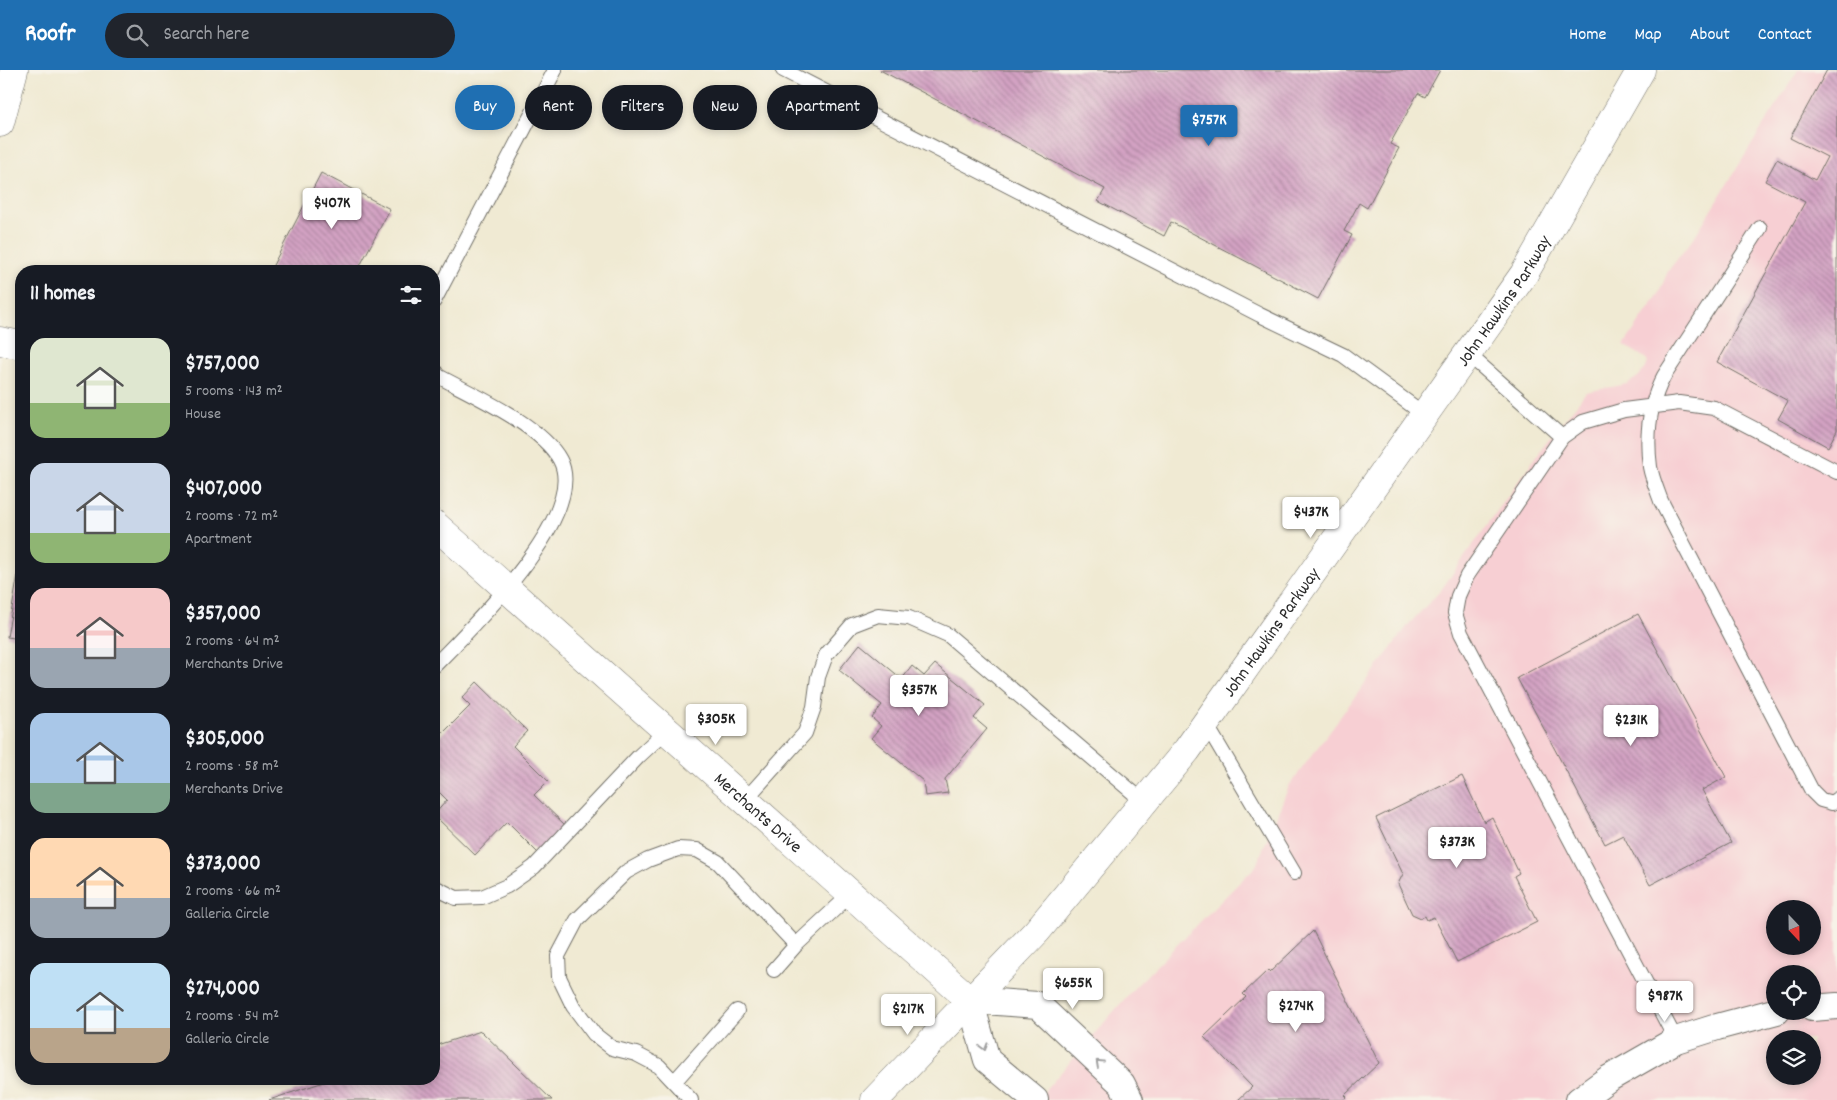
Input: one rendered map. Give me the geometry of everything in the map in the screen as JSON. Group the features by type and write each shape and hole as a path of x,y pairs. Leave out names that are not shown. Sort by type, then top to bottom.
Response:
{"main road":[{"path":"0,123 14,70"},
{"name":"John Hawkins Parkway","path":"875,1100 1037,931 1187,750 1524,274 1641,70"},
{"path":"0,341 15,344"},
{"name":"Merchants Drive","path":"440,529 970,1000"}],"street":[{"path":"1035,1100 987,1060 970,1000 1038,1005 1122,1084 1130,1100"},
{"path":"1821,1007 1837,1006"},
{"path":"1579,1100 1608,1079 1676,1040 1766,1014"}],"lane":[{"path":"440,290 555,70"},
{"path":"784,70 1260,316 1343,355 1425,415"},
{"path":"1760,228 1655,392 1651,406 1648,437 1650,469 1660,501 1812,790 1822,800 1832,802 1837,799"},
{"path":"1468,354 1562,437"},
{"path":"440,377 530,427 560,460 565,479 562,498 540,545 482,618 440,660"},
{"path":"1676,1040 1461,633 1455,613 1458,596 1467,576 1562,437 1582,422 1624,410 1679,403 1714,408 1837,472"},
{"path":"745,800 805,733 814,707 818,676 826,655 852,625 878,615 908,618 948,635 1144,802"},
{"path":"1206,724 1294,873"},
{"path":"440,890 456,898 482,897 507,886 534,867 667,730"},
{"path":"690,1100 659,1066 636,1054 612,1048 594,1034 573,1006 559,978 558,956 577,920 626,872 648,860 678,849 697,850 718,862 796,946"},
{"path":"774,970 796,946 851,894"},
{"path":"674,1082 737,1011"}],"shaded area":[{"path":"1798,70 1837,70 1837,1100 1037,1100 1135,987 1256,866 1289,786 1409,624 1441,590 1532,462 1586,392 1627,384 1638,377 1646,368 1648,362 1645,358 1624,345 1658,295 1668,271 1693,239"}],"building":[{"path":"880,70 1440,70 1425,97 1418,93 1390,144 1399,148 1367,208 1359,203 1344,231 1352,235 1318,299 1171,222 1164,236 1098,201 1105,189"},
{"path":"1827,70 1837,70 1837,430 1828,447 1778,419 1788,401 1717,362 1805,202 1765,181 1777,159 1815,180 1827,157 1790,138"},
{"path":"321,173 390,209 361,265 273,265"},
{"path":"15,591 15,638 7,637"},
{"path":"1638,614 1726,777 1702,790 1731,843 1650,885 1623,835 1605,844 1517,678"},
{"path":"860,644 902,679 912,666 924,676 935,664 985,705 974,718 987,729 945,779 948,793 925,796 923,781 871,738 881,726 872,718 882,705 839,670"},
{"path":"477,682 527,731 513,746 548,781 534,795 566,826 539,854 507,822 475,855 440,821 440,808 447,800 440,793 440,736 470,706 462,698"},
{"path":"1462,776 1484,822 1492,817 1519,873 1514,876 1537,922 1457,962 1434,917 1427,920 1425,916 1421,918 1412,914 1398,884 1403,874 1376,818"},
{"path":"1313,931 1379,1063 1345,1095 1347,1097 1344,1100 1238,1100 1252,1087 1204,1037 1246,997 1243,994 1268,970 1270,972"},
{"path":"481,1031 552,1100 269,1100 315,1085 440,1085 440,1044"}]}
